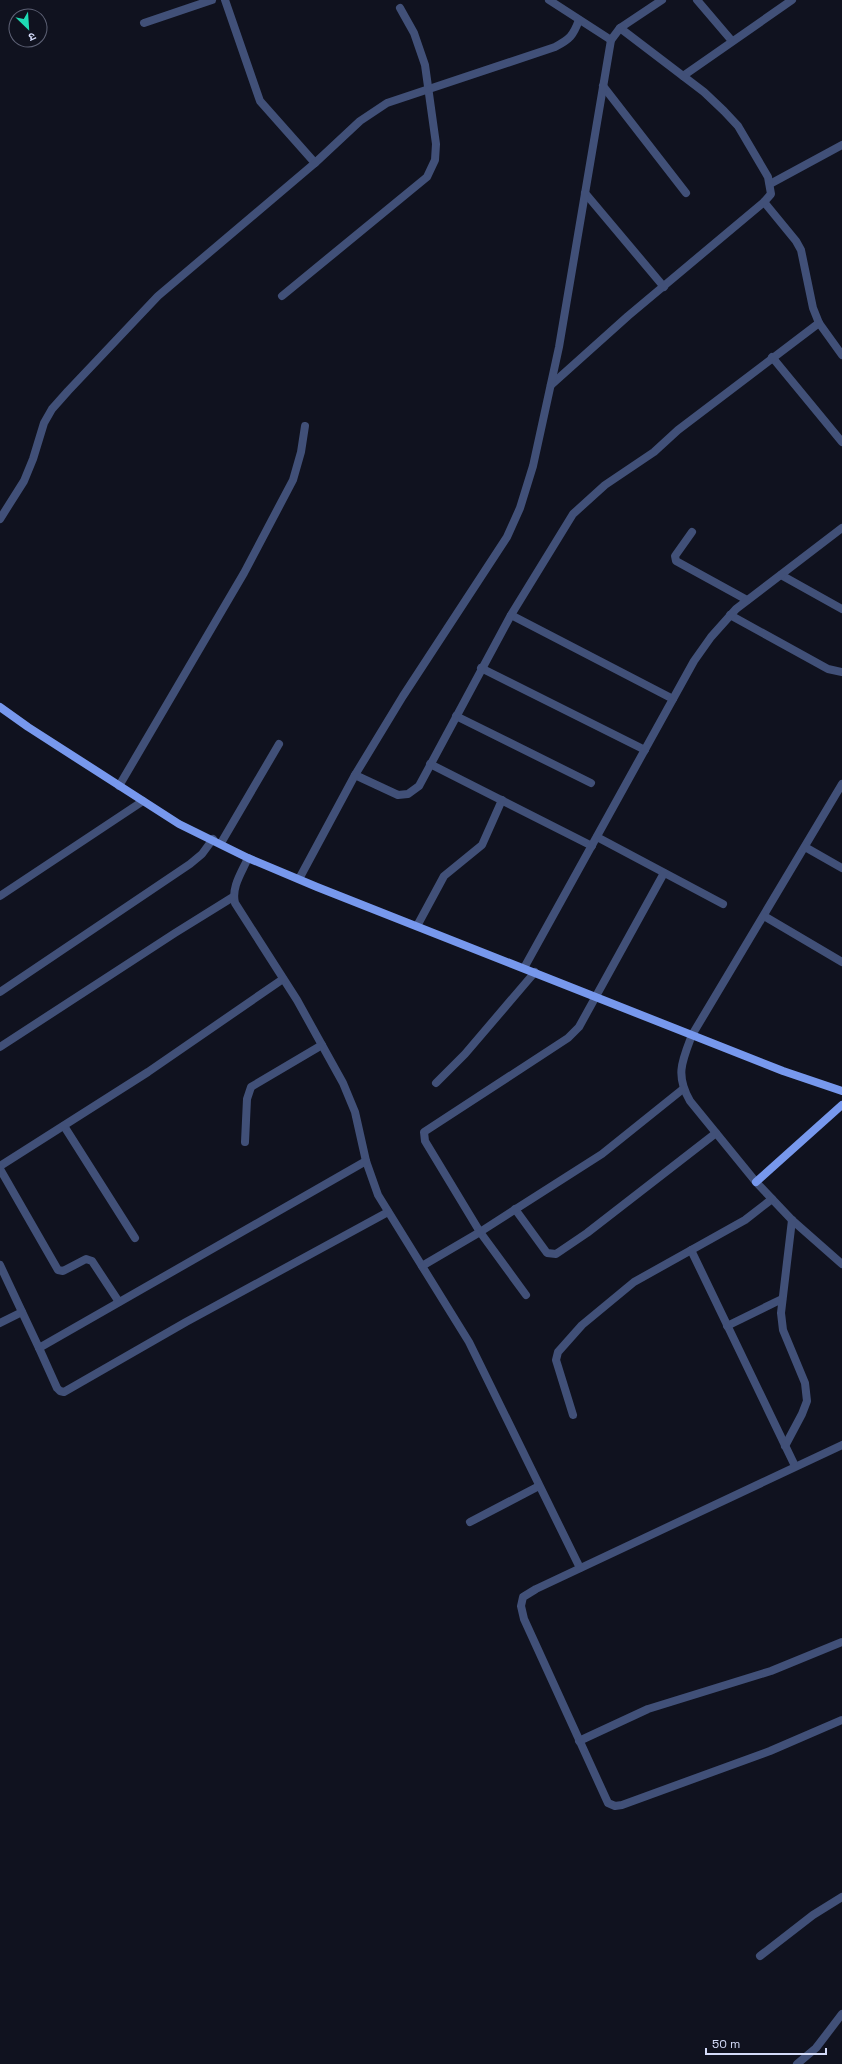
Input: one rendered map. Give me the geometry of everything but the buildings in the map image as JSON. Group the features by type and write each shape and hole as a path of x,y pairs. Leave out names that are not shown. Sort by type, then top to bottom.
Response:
{"main road":[{"path":"0,707 179,824 217,841 248,858 783,1071 842,1091"},
{"path":"756,1182 842,1105"}],"street":[{"path":"144,23 212,0"},
{"path":"225,0 260,101 315,163"},
{"path":"549,0 611,40"},
{"path":"299,879 355,775 403,696 507,537 520,508 533,466 559,348 611,40 620,28 662,0"},
{"path":"697,0 732,42"},
{"path":"683,76 792,0"},
{"path":"282,296 427,177 435,160 436,144 425,65 419,46 400,8"},
{"path":"0,519 24,481 34,459 44,423 52,409 68,391 158,296 315,163 360,121 387,103 555,47 567,40 574,33 579,20"},
{"path":"551,385 664,286 764,202 771,194 770,184 738,126 704,92 620,28"},
{"path":"603,86 686,193"},
{"path":"770,184 842,145"},
{"path":"585,193 664,286"},
{"path":"764,202 796,241 801,250 813,308 819,323 842,355"},
{"path":"355,775 398,794 408,794 418,786 511,615 573,514 605,485 654,452 678,430 772,357 819,323"},
{"path":"772,357 842,442"},
{"path":"119,786 244,573 293,480 302,452 305,426"},
{"path":"524,968 702,649 730,615 747,600 842,528"},
{"path":"692,532 675,556 676,561 747,600"},
{"path":"781,575 842,609"},
{"path":"511,615 673,699"},
{"path":"730,615 828,670 842,672"},
{"path":"481,668 645,750"},
{"path":"456,716 591,783"},
{"path":"0,992 190,864 217,841 279,744"},
{"path":"430,764 592,846"},
{"path":"842,784 692,1035 680,1066 683,1089 690,1101 756,1182 792,1220 842,1264"},
{"path":"417,926 444,876 482,845 502,800"},
{"path":"0,896 143,801"},
{"path":"597,837 723,904"},
{"path":"805,847 842,868"},
{"path":"248,858 235,887 233,897 235,903 284,979 343,1083 353,1104 366,1161 378,1195 469,1342 580,1568"},
{"path":"526,1295 480,1232 424,1141 424,1132 568,1038 580,1027 598,997 664,873"},
{"path":"0,1047 233,897"},
{"path":"764,916 842,962"},
{"path":"436,1083 465,1054 535,972"},
{"path":"0,1166 148,1072 284,979"},
{"path":"245,1142 247,1099 251,1087 322,1045"},
{"path":"422,1266 480,1232 602,1154 683,1089"},
{"path":"64,1126 135,1238"},
{"path":"515,1209 547,1253 556,1254 588,1233 716,1133"},
{"path":"39,1348 366,1161"},
{"path":"0,1169 58,1270 63,1271 86,1259 92,1260 119,1302"},
{"path":"573,1415 556,1365 558,1352 582,1325 619,1294 650,1272 745,1220 772,1199"},
{"path":"0,1265 57,1388 64,1392 186,1322 388,1212"},
{"path":"785,1446 802,1414 807,1401 807,1392 783,1330 780,1313 792,1220"},
{"path":"691,1250 795,1466"},
{"path":"727,1326 782,1299"},
{"path":"0,1323 22,1312"},
{"path":"842,1445 795,1466 647,1538 580,1568 523,1597 521,1606 524,1619 608,1803 615,1806 622,1805 770,1751 842,1720"},
{"path":"470,1522 539,1486"},
{"path":"579,1741 648,1709 771,1671 842,1642"},
{"path":"760,1956 813,1915 842,1897"},
{"path":"797,2064 816,2048 842,2014"}]}
